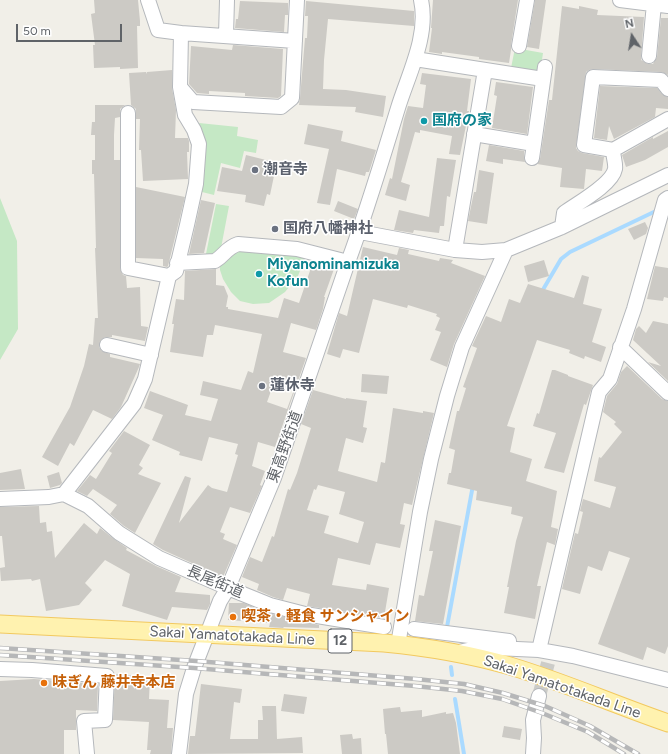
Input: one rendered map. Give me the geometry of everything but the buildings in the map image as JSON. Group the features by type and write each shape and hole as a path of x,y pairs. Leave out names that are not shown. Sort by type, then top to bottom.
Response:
{"main road":[{"name":"Sakai Yamatotakada Line","path":"0,624 398,644 456,653 510,666 668,723"}],"street":[{"path":"148,0 158,30 295,41"},
{"path":"226,35 227,0"},
{"path":"180,87 193,102 281,107 292,98 297,0"},
{"name":"東高野街道","path":"179,754 186,694 196,660 274,478 348,262 360,232 400,101 415,59 424,20 421,0"},
{"path":"519,46 527,0"},
{"path":"620,0 668,6"},
{"path":"649,56 654,4"},
{"path":"0,499 49,497 64,494 134,404 146,379 169,276 176,270 196,184 199,144 194,130 185,115 180,87 181,33"},
{"path":"415,59 485,70 544,73 533,151 474,134"},
{"path":"455,250 485,70"},
{"path":"668,89 661,80 593,77 584,145 613,150 668,119"},
{"path":"128,113 128,268 169,276"},
{"path":"562,227 564,212 597,191 611,178 615,169 613,150"},
{"path":"360,232 455,250 482,252 506,250 562,227 668,175"},
{"path":"544,652 599,392 610,379 620,346 634,309 666,199"},
{"path":"177,263 215,261 220,258 230,247 238,244 297,249 348,262"},
{"path":"398,644 431,459 447,396 462,347 506,250"},
{"path":"107,344 151,356"},
{"path":"620,346 668,393"},
{"name":"長尾街道","path":"64,494 88,506 118,533 159,558 228,588 270,605 305,614 384,627"},
{"path":"414,629 544,652 668,680"},
{"path":"456,653 472,649 490,648 544,652"},
{"path":"0,669 107,676 105,720 84,721 87,754"},
{"path":"533,754 533,720 539,696"}],"green space":[{"path":"515,48 543,53 540,73 511,68"},
{"path":"199,123 238,127 237,136 258,140 256,153 244,151 240,168 221,163 214,195 198,191 203,138"},
{"path":"0,198 17,241 18,329 0,360"},
{"path":"216,204 229,206 221,248 218,254 205,259"},
{"path":"238,249 306,255 298,276 285,292 269,303 253,304 240,301 231,292 223,279 220,270 220,264"}],"waterway":[{"path":"541,293 561,259 570,252 658,210"},
{"path":"447,627 473,485"},
{"path":"451,667 452,675"},
{"path":"455,699 464,754"}],"tunnel":[{"path":"539,696 548,663"}],"railway":[{"path":"0,648 196,661 464,684 503,693 545,706 590,726 638,754"},
{"path":"0,655 194,668 462,691 502,699 542,713 588,732 624,754"}],"place":[{"name":"国府の家","path":"424,121"},
{"name":"潮音寺","path":"255,170"},
{"name":"国府八幡神社","path":"275,229"},
{"name":"Miyanominamizuka Kofun","path":"259,274"},
{"name":"蓮休寺","path":"262,386"},
{"name":"喫茶・軽食 サンシャイン","path":"233,617"},
{"name":"味ぎん 藤井寺本店","path":"44,683"}]}
